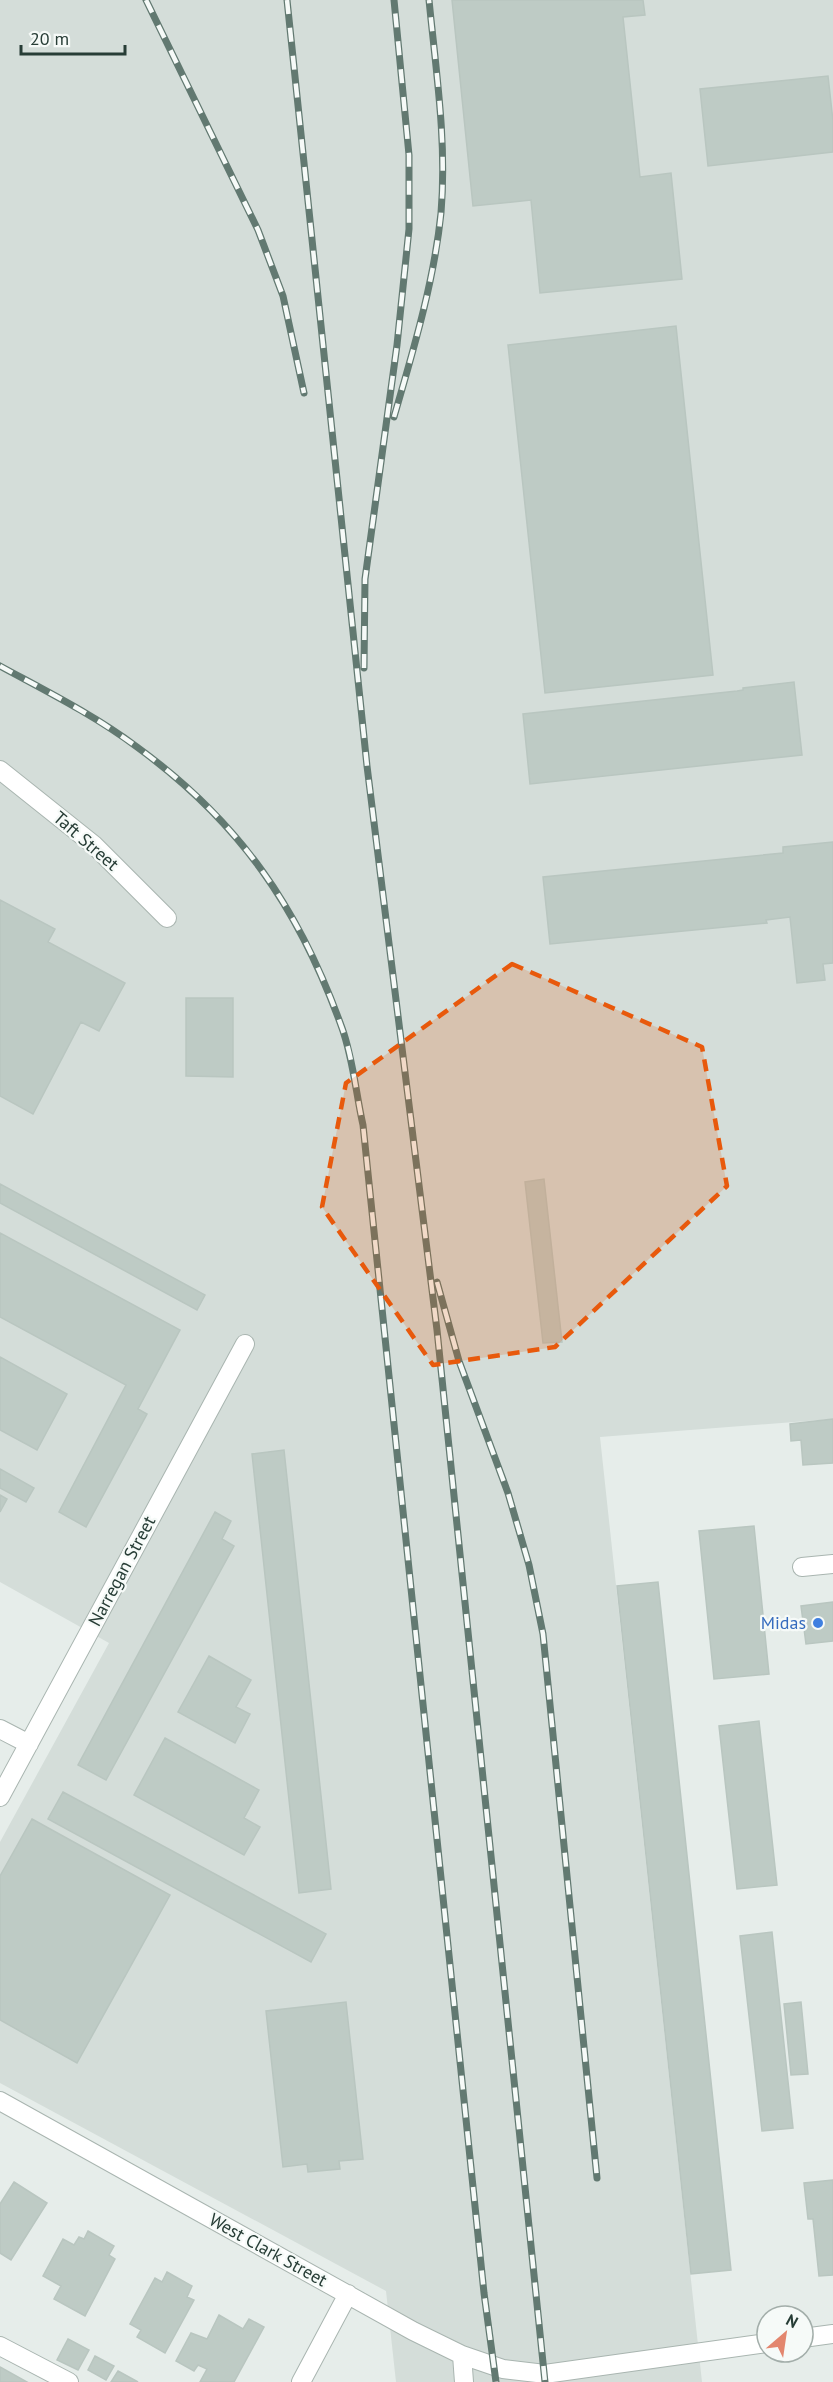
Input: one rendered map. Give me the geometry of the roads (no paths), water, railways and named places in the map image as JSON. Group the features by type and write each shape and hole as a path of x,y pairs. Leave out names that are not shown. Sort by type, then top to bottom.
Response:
{"street":[{"name":"Taft Street","path":"0,770 94,845 167,918"},
{"name":"Narregan Street","path":"0,1797 245,1344"},
{"path":"802,1567 833,1564"},
{"path":"0,1729 29,1744"},
{"name":"West Clark Street","path":"0,2101 413,2331 462,2355 503,2368 545,2374 755,2345"},
{"path":"301,2382 348,2294"},
{"path":"815,2336 833,2334"},
{"path":"0,2346 69,2382"},
{"path":"462,2355 464,2382"}],"railway":[{"path":"146,0 258,230 283,296 304,393"},
{"path":"287,0 367,766 437,1330 545,2382"},
{"path":"364,668 365,579 397,345 409,229 409,155 394,0"},
{"path":"394,417 428,290 441,213 442,133 429,0"},
{"path":"0,666 121,735 174,776 236,837 285,906 306,944 346,1040 363,1125 484,2293 496,2382"},
{"path":"437,1282 459,1361 508,1493 529,1565 543,1634 597,2178"}],"place":[{"name":"Midas","path":"818,1623"}]}
